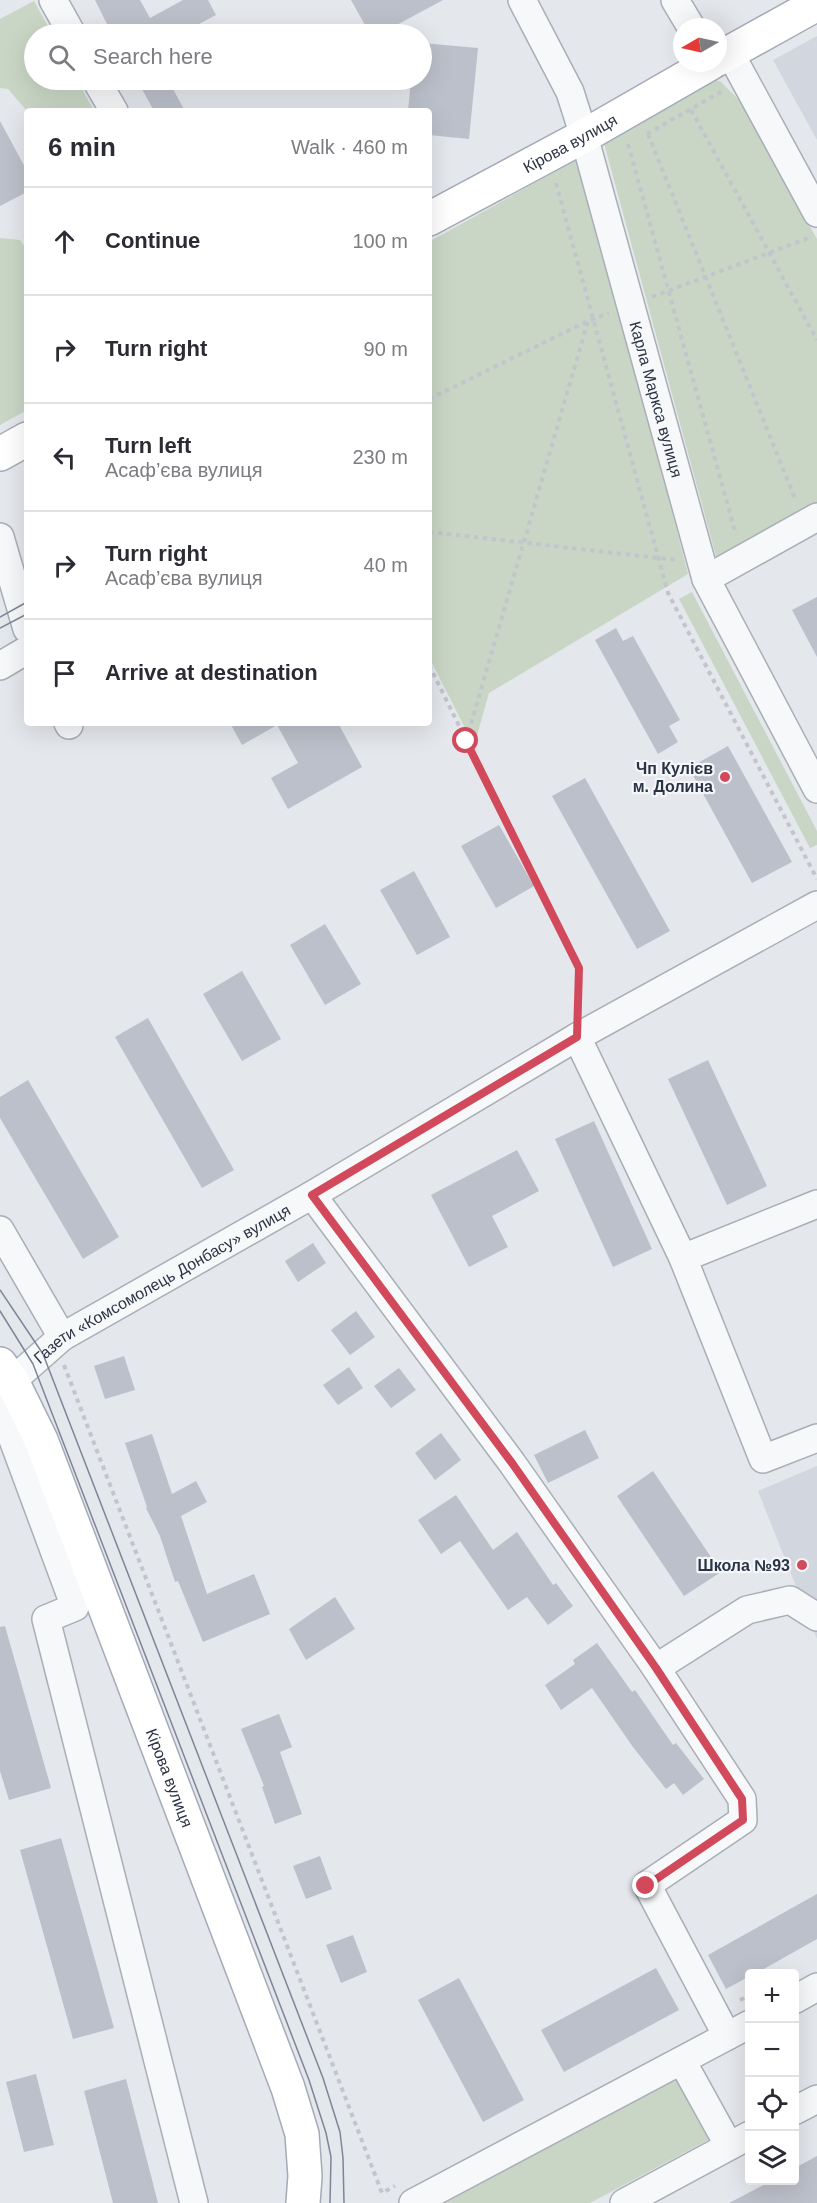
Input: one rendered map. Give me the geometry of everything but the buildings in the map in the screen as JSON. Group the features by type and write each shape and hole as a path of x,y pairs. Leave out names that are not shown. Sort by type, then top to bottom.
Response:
{"main road":[{"name":"Кірова вулиця","path":"727,54 817,4"},
{"name":"Кірова вулиця","path":"432,217 584,136 695,72"},
{"path":"0,454 24,442"},
{"name":"Кірова вулиця","path":"4,1380 41,1440 288,2088 302,2134 305,2176 303,2203"}],"street":[{"path":"53,0 66,24"},
{"name":"Карла Маркса вулиця","path":"522,0 570,92 584,136 706,579 817,789"},
{"path":"675,0 686,18"},
{"path":"724,72 817,213"},
{"path":"102,90 112,108"},
{"path":"706,579 811,521"},
{"path":"0,537 24,619"},
{"path":"0,666 24,652"},
{"name":"Газети «Комсомолець Донбасу» вулиця","path":"4,1380 62,1337 312,1195 577,1037 817,905"},
{"path":"577,1037 683,1258 763,1459 817,1438"},
{"path":"312,1195 512,1463 656,1668 742,1799 743,1820 646,1886 731,2024 682,2061 408,2192"},
{"path":"683,1258 817,1204"},
{"path":"0,1230 62,1337"},
{"path":"0,1416 12,1437 75,1607 46,1619 195,2203"},
{"path":"656,1668 747,1610 790,1600 817,1617"},
{"path":"799,1998 817,1988"},
{"path":"629,2202 739,2140 682,2061"},
{"path":"799,2109 817,2099"}],"path":[{"path":"691,110 817,340"},
{"path":"648,134 811,521"},
{"path":"628,144 742,559"},
{"path":"466,741 588,321"},
{"path":"432,532 678,560 699,553"},
{"path":"432,671 579,968 577,1037"},
{"path":"62,1337 63,1363 382,2193 408,2192"},
{"path":"731,2024 745,2003"}],"shaded area":[{"path":"817,36 817,140 773,60"},
{"name":"Школа №93","path":"817,1466 817,1639 758,1491"}],"green space":[{"path":"34,1 47,24 24,24 24,90 82,90 92,108 24,108 8,89 0,88 0,19"},
{"path":"715,80 721,82 740,101 817,239 817,504 717,560 604,143"},
{"path":"581,157 688,574 489,693 474,746 432,663 432,240"},
{"path":"0,238 20,240 24,246 24,412 0,425"},
{"path":"692,592 817,831 817,845 810,848 679,599"},
{"path":"678,2078 710,2139 590,2203 445,2203"}],"tram line":[{"path":"0,617 24,604"},
{"path":"0,628 24,616"},
{"path":"0,1290 43,1354 323,2078 340,2132 344,2203"},
{"path":"0,1311 33,1364 309,2080 331,2157 330,2203"}],"place":[{"name":"Чп Кулієв м. Долина","path":"725,777"},
{"name":"Школа №93","path":"802,1565"}],"route":[{"path":"466,741 579,968 577,1037 312,1195 512,1463 656,1668 742,1799 743,1820 646,1886"}]}
